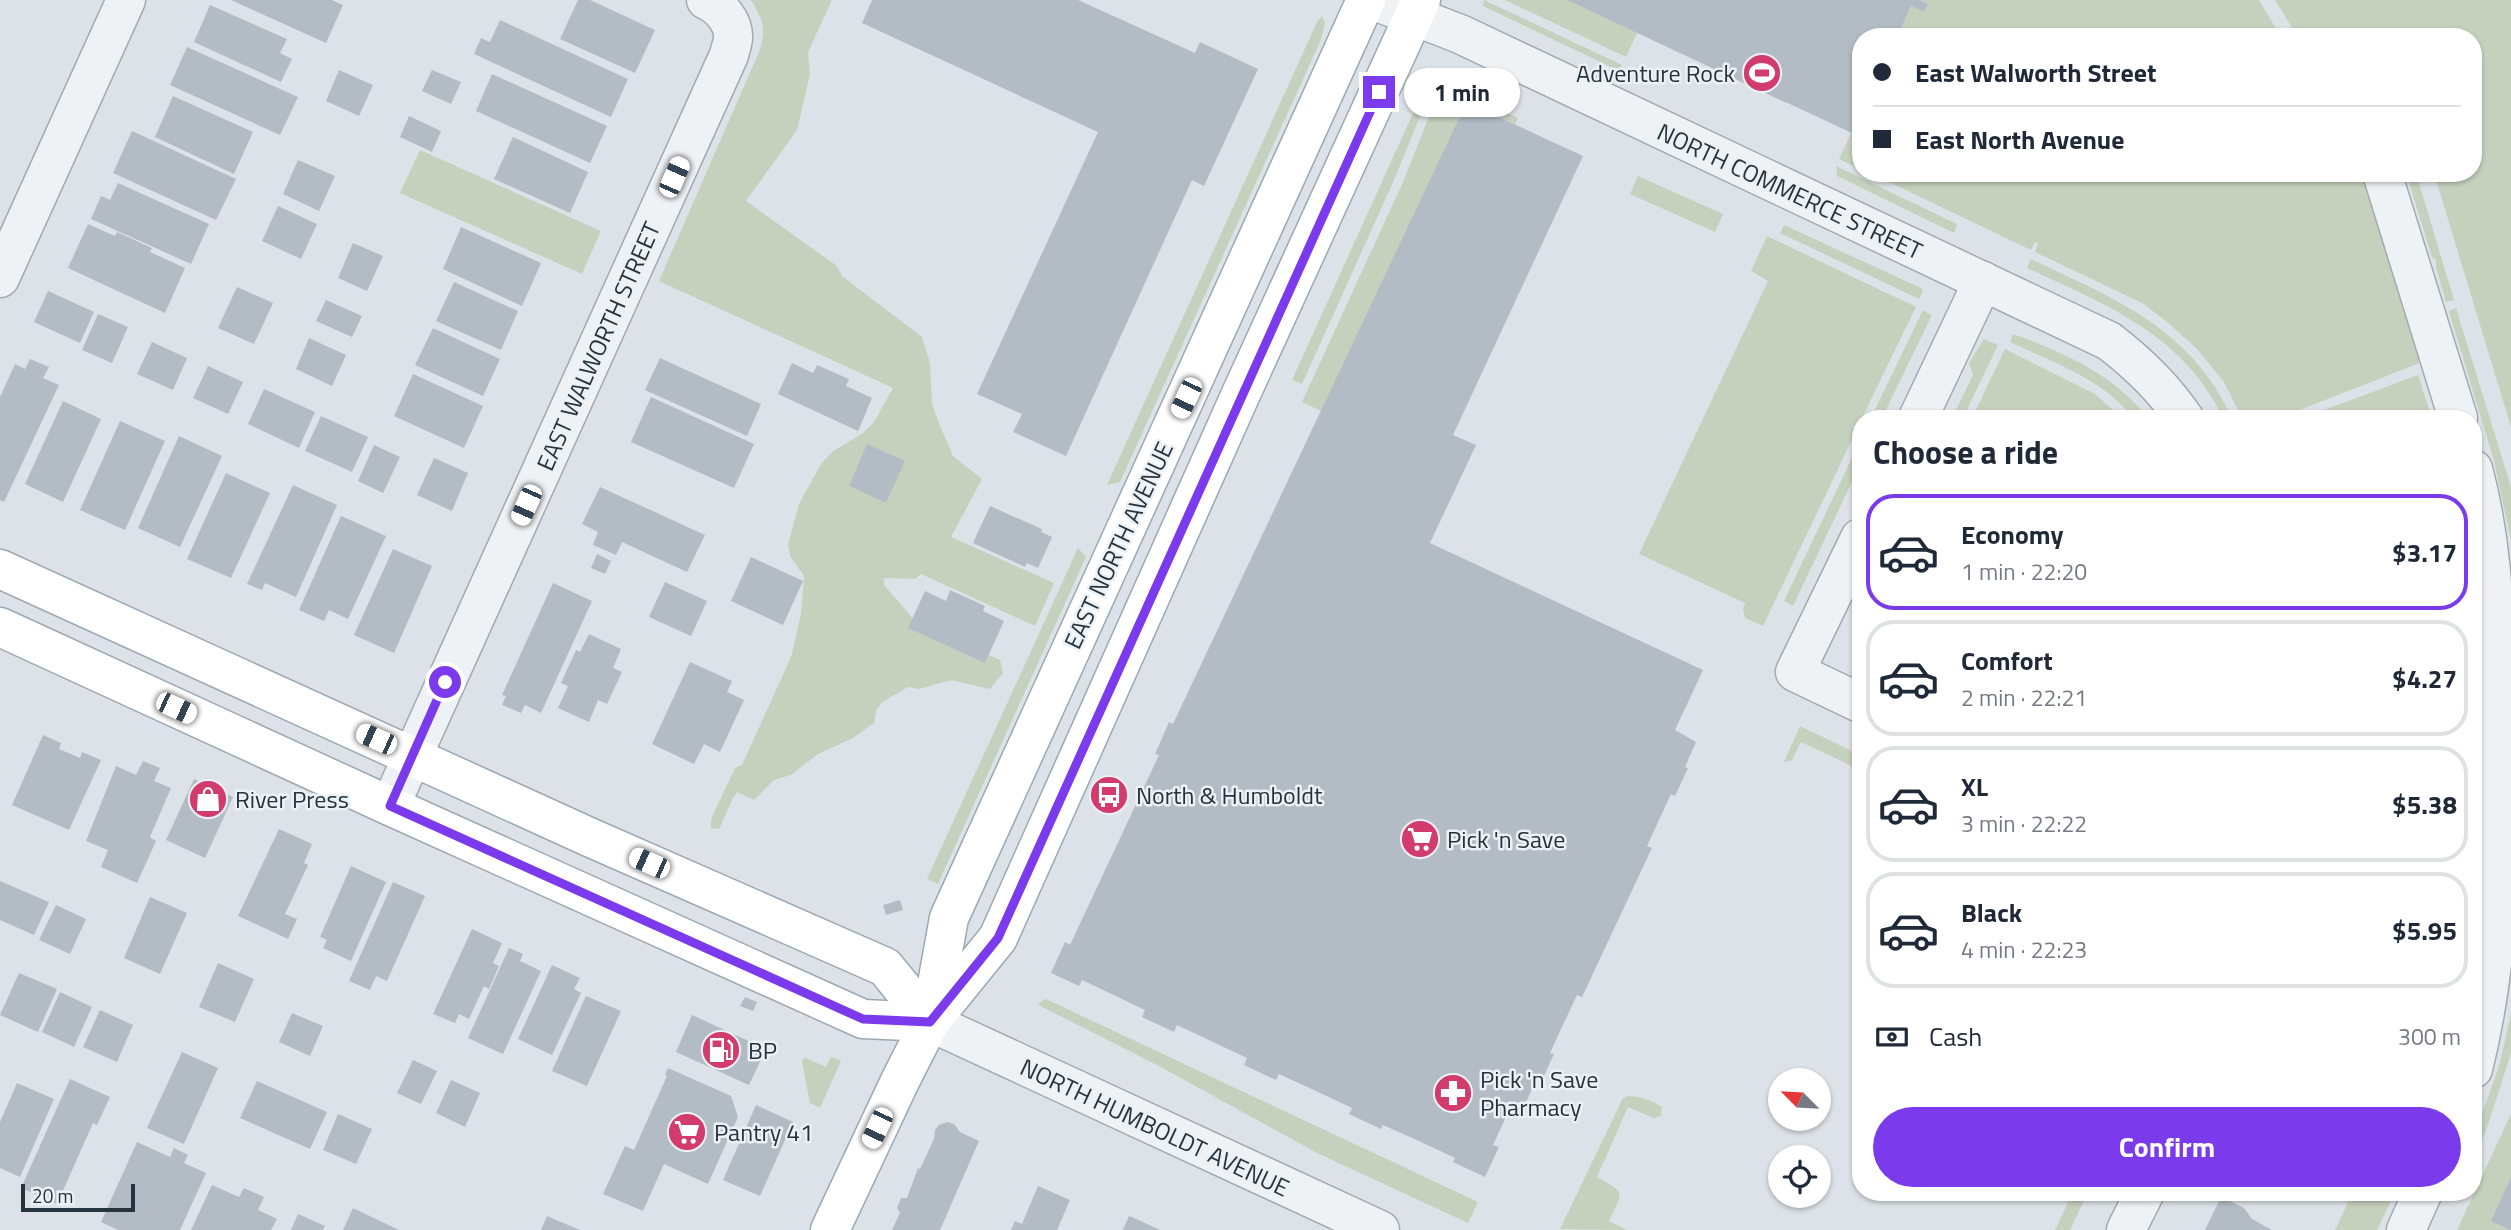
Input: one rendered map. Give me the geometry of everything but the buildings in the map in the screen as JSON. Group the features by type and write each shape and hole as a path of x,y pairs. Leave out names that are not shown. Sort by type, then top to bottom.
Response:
{"main road":[{"name":"EAST NORTH AVENUE","path":"930,1022 949,918 1369,0"},
{"name":"EAST NORTH AVENUE","path":"830,1230 930,1022 998,938 1417,8"},
{"path":"1196,375 1240,396"},
{"path":"0,569 589,837 885,967 930,1022"},
{"path":"0,626 390,806 863,1019 930,1022"}],"street":[{"name":"NORTH COMMERCE STREET","path":"1369,0 1417,8 1460,34 2109,341 2140,365 2179,410"},
{"name":"EAST WALWORTH STREET","path":"390,806 729,55 733,37 729,20 709,1"},
{"path":"0,278 118,3"},
{"path":"2385,182 2456,410"},
{"path":"1921,410 1983,281"},
{"path":"2482,503 2491,559 2501,774 2501,852 2492,981 2482,1027"},
{"path":"1852,554 1795,672 1852,699"},
{"name":"NORTH HUMBOLDT AVENUE","path":"930,1022 1380,1230"},
{"path":"2126,1230 2140,1201"},
{"path":"2406,1230 2419,1201"}],"green space":[{"path":"751,0 832,0 808,52 810,74 797,130 746,201 837,266 842,276 922,337 930,363 932,404 940,426 953,456 982,479 951,537 1054,583 1035,626 921,574 915,579 884,578 884,585 917,623 1000,660 1003,673 990,689 951,680 919,689 908,687 882,702 877,709 874,723 853,738 818,754 791,775 774,780 754,800 737,792 719,829 711,828 711,819 735,768 742,765 791,657 801,614 804,576 790,556 788,545 799,504 821,464 833,451 862,434 874,422 893,388 659,281 759,52 763,37 762,25"},
{"path":"1484,0 1622,65 1619,71 1483,6"},
{"name":"Adventure Rock","path":"1505,0 1834,0 1786,103 1637,33 1626,57"},
{"path":"1920,0 2259,0 2276,28 1901,28 1911,6 1924,12 1928,4"},
{"path":"2275,0 2511,0 2511,427 2437,182 2482,182 2482,28 2292,28"},
{"path":"1322,16 1325,23 1320,42 1120,482 1107,485 1317,22"},
{"path":"1452,86 1518,118 1515,124 1486,111 1459,118 1321,411 1302,402 1403,182 1440,89"},
{"path":"1424,89 1430,92 1394,180 1302,384 1292,380"},
{"path":"1852,132 1852,165 1839,159"},
{"path":"420,150 601,231 582,274 400,193"},
{"path":"1836,166 1852,174 1852,182 1869,182 1957,224 1954,233 1837,176"},
{"path":"1638,176 1723,214 1715,232 1630,194"},
{"path":"1889,182 2364,182 2425,361 2299,410 2238,410 2224,382 2197,349 2166,321 2142,303 2035,252 2038,243 2035,242 2031,250"},
{"path":"2409,182 2419,182 2454,300 2446,302 2436,260 2432,257"},
{"path":"1784,225 1921,288 1923,290 1919,299 1780,233"},
{"path":"1767,236 1916,307 1866,410 1852,410 1852,440 1763,626 1745,618 1745,603 1639,554 1768,281 1751,271"},
{"path":"2031,259 2121,303 2148,320 2173,339 2195,361 2215,387 2228,410 2218,410 2187,364 2140,325 2027,268"},
{"path":"2456,308 2511,487 2511,540 2494,461 2482,421 2482,410 2479,410 2449,311"},
{"path":"1923,310 1931,317 1886,410 1875,410"},
{"path":"2013,334 2069,357 2104,377 2141,410 2126,410 2077,373 2010,342"},
{"path":"1984,339 1998,345 1967,410 1956,410 1973,375 1969,363"},
{"path":"2005,349 2095,394 2113,410 1976,410"},
{"path":"2418,375 2429,410 2324,410"},
{"path":"1852,458 1852,482 1793,606 1784,601"},
{"path":"1078,548 1086,557 938,884 927,879"},
{"path":"1800,726 1852,751 1852,766 1801,742 1792,760 1784,762"},
{"path":"1046,999 1478,1202 1468,1223 1317,1153 1038,1003"},
{"path":"2511,1013 2511,1053 2482,1139 2482,1114 2500,1063"},
{"path":"804,1057 826,1067 831,1057 841,1061 820,1108 810,1103 802,1062"},
{"path":"1628,1096 1645,1099 1662,1107 1661,1116 1654,1118 1628,1107 1597,1177 1618,1190 1619,1198 1609,1221 1627,1230 1560,1229 1623,1098"},
{"path":"2511,1114 2511,1230 2457,1230 2470,1201 2482,1201 2482,1176"},
{"path":"2069,1201 2084,1201 2070,1230 2055,1230"},
{"path":"2349,1201 2391,1201 2377,1230 2335,1230"}],"place":[{"name":"Adventure Rock","path":"1762,73"},
{"name":"North & Humboldt","path":"1109,795"},
{"name":"River Press","path":"208,799"},
{"name":"Pick 'n Save","path":"1420,839"},
{"name":"BP","path":"721,1050"},
{"name":"Pick 'n Save Pharmacy","path":"1453,1093"},
{"name":"Pantry 41","path":"687,1132"}],"route":[{"path":"445,682 390,806 863,1019 930,1022 998,938 1379,92"}]}
